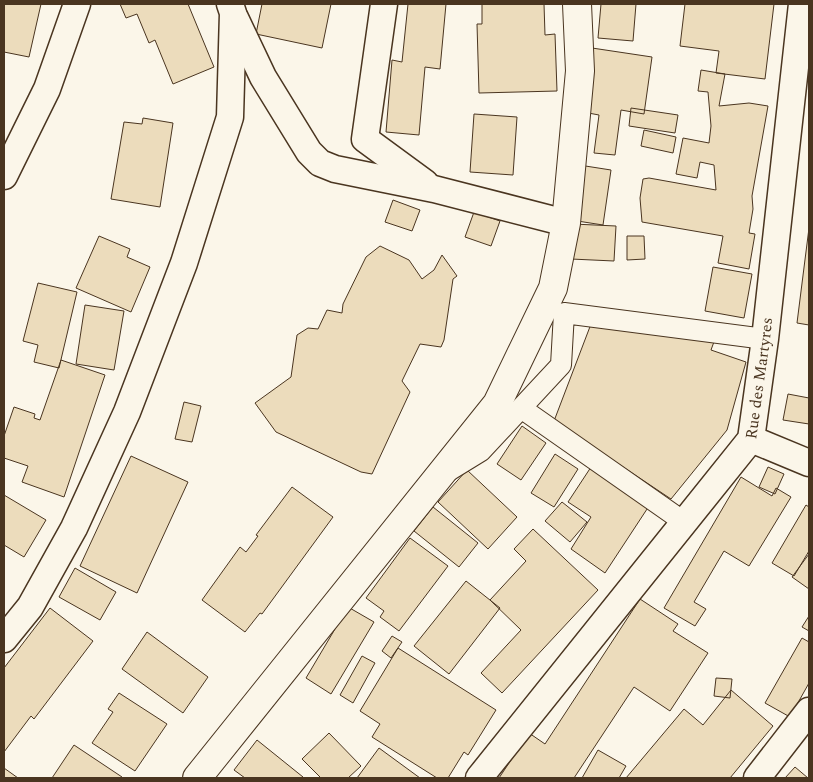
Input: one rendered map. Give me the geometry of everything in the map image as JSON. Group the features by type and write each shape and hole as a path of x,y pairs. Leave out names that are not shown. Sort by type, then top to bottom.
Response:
{"street":[{"path":"5,166 47,89 77,4"},
{"path":"384,4 364,139 434,189"},
{"path":"197,778 497,404 553,288 566,222 580,71 577,4"},
{"name":"Rue des Martyres","path":"479,778 751,439 765,339 802,4"},
{"path":"232,8 263,77 309,152 320,162 335,169 434,189 566,222"},
{"path":"4,639 30,607 74,528 127,412 184,263 230,118 232,8"},
{"path":"437,478 481,451 561,365 564,313 553,288"},
{"path":"564,313 765,339"},
{"path":"521,408 684,522"},
{"path":"751,439 809,463"},
{"path":"757,778 809,711"}],"building":[{"path":"4,4 41,4 29,57 4,52"},
{"path":"120,4 188,4 214,67 173,84 155,40 149,43 137,14 126,18"},
{"path":"262,4 331,4 322,48 256,34"},
{"path":"408,4 446,4 440,69 425,67 419,135 386,132 392,60 402,62"},
{"path":"482,4 544,4 545,35 555,34 557,91 479,93 477,24 482,24"},
{"path":"601,4 636,4 633,41 598,38"},
{"path":"685,4 774,4 765,79 716,73 719,51 680,46"},
{"path":"592,48 652,57 644,114 621,110 615,155 594,153 599,115 583,112"},
{"path":"701,70 725,74 719,106 749,103 768,106 752,196 753,209 749,233 755,234 749,269 718,263 723,236 642,222 640,198 643,179 649,178 716,190 714,165 700,162 697,178 676,174 683,138 709,143 711,126 708,92 698,91"},
{"path":"631,108 678,115 675,133 629,126"},
{"path":"474,114 517,117 513,175 470,172"},
{"path":"143,118 173,123 160,207 111,199 124,122 142,124"},
{"path":"644,130 676,137 673,153 641,146"},
{"path":"579,165 611,170 603,225 571,220"},
{"path":"393,200 420,210 412,231 385,222"},
{"path":"474,212 500,221 491,246 465,237"},
{"path":"573,224 616,226 614,261 571,259"},
{"path":"809,228 809,325 797,323"},
{"path":"99,236 130,249 127,257 150,267 131,312 76,288"},
{"path":"627,236 644,236 645,259 627,260"},
{"path":"380,246 409,260 422,279 434,270 442,255 457,276 453,279 444,340 441,347 420,344 402,381 410,392 372,474 361,472 276,432 255,403 291,377 297,335 308,328 318,329 327,310 342,313 343,304 366,257"},
{"path":"713,267 752,274 744,318 705,311"},
{"path":"38,283 77,292 59,368 34,362 38,345 23,341"},
{"path":"85,305 124,311 114,370 76,364"},
{"path":"591,324 715,339 711,350 746,362 727,430 671,499 554,421"},
{"path":"61,360 105,375 64,497 22,482 28,466 4,458 4,436 14,407 35,414 34,418 40,420"},
{"path":"788,394 809,398 809,424 783,420"},
{"path":"184,402 201,406 192,442 175,439"},
{"path":"522,426 546,443 521,480 497,464"},
{"path":"555,454 578,469 554,507 531,493"},
{"path":"131,456 188,482 137,593 80,566"},
{"path":"593,464 651,503 605,573 571,549 591,517 568,502"},
{"path":"768,467 784,474 775,494 759,487"},
{"path":"467,470 517,517 488,549 438,502"},
{"path":"741,477 772,496 776,488 791,497 749,566 724,551 694,602 706,609 695,626 664,608"},
{"path":"292,487 333,517 262,614 260,613 245,632 202,600 240,547 246,552 258,536 256,535"},
{"path":"4,495 46,520 24,557 4,545"},
{"path":"562,502 587,522 570,542 545,521"},
{"path":"806,505 809,507 809,551 794,576 772,563"},
{"path":"433,507 478,543 459,567 414,531"},
{"path":"533,529 598,590 502,693 481,673 521,630 490,600 526,561 514,549"},
{"path":"410,538 448,566 399,631 380,617 384,611 366,598"},
{"path":"809,554 809,589 792,577"},
{"path":"75,568 116,592 100,620 59,597"},
{"path":"466,581 500,608 449,674 414,646"},
{"path":"640,599 678,624 673,631 708,653 670,711 634,687 574,778 499,778 529,733 545,744"},
{"path":"348,607 374,622 331,694 306,678"},
{"path":"50,608 93,641 34,719 31,716 4,752 4,668"},
{"path":"809,616 809,631 802,627"},
{"path":"147,632 208,677 183,713 122,669"},
{"path":"392,636 402,642 391,658 382,651"},
{"path":"802,638 809,642 809,683 790,717 765,703"},
{"path":"398,648 496,710 468,755 464,752 448,778 437,778 372,737 380,724 360,711"},
{"path":"362,656 375,663 353,703 340,695"},
{"path":"716,678 732,679 730,698 714,696"},
{"path":"731,690 773,726 730,778 626,778 684,709 703,725"},
{"path":"119,693 167,724 135,771 92,743 113,712 108,709"},
{"path":"329,733 361,766 348,778 321,778 302,759"},
{"path":"257,740 303,777 245,778 234,770"},
{"path":"74,745 122,777 52,778"},
{"path":"379,748 420,778 357,778"},
{"path":"598,750 626,766 619,778 582,778"},
{"path":"795,767 808,778 785,778"},
{"path":"4,768 18,778 4,778"}]}
